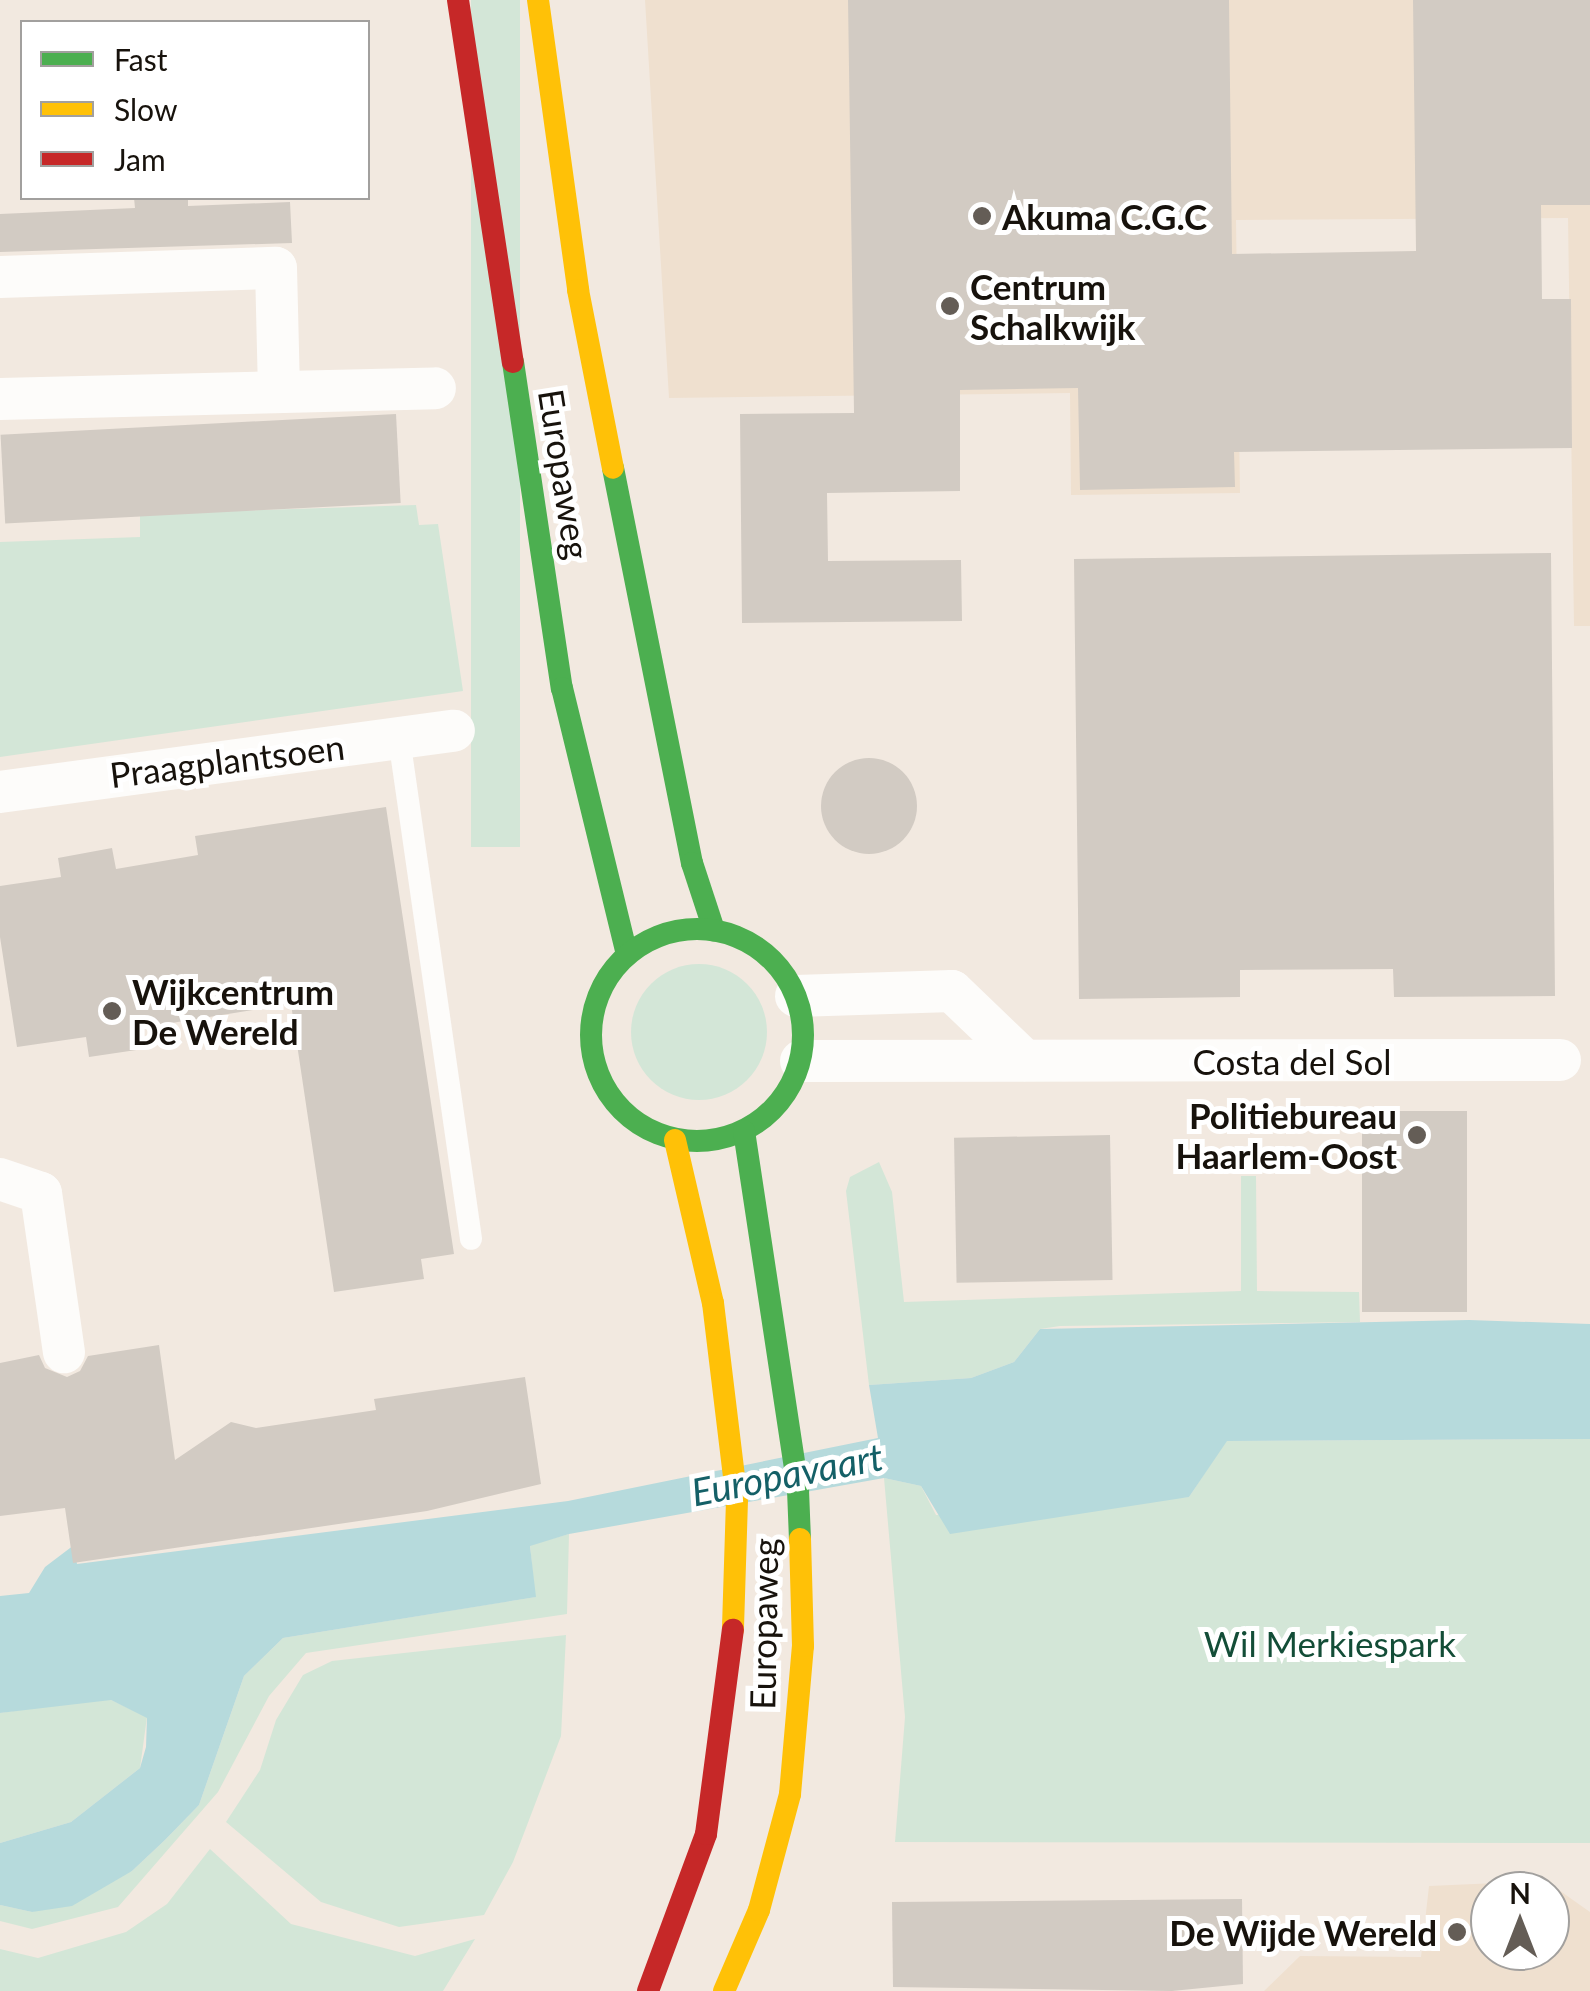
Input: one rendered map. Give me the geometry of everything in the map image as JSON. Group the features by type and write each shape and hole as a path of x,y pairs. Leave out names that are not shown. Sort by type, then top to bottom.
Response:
{"main road":[{"name":"Europaweg","path":"458,0 562,688 627,954"},
{"name":"Europaweg","path":"538,0 578,290 692,863 714,930"},
{"path":"682,929 714,930 764,951 796,996 804,1028 801,1061 770,1114 744,1131 698,1142 675,1140 623,1112 594,1062 595,1004 627,954 682,929"},
{"name":"Europaweg","path":"724,1991 759,1910 790,1794 803,1646 794,1454 744,1131"},
{"name":"Europaweg","path":"648,1991 706,1834 720,1765 738,1591 737,1500 713,1303 675,1140"}],"street":[{"path":"0,277 276,268 280,390"},
{"path":"0,399 435,388"},
{"name":"Praagplantsoen","path":"0,792 454,731"},
{"path":"796,996 952,991 1024,1060"},
{"name":"Costa del Sol","path":"801,1061 1560,1060"},
{"path":"0,1179 41,1192 64,1352"}],"lane":[{"path":"400,738 471,1240"}],"shaded area":[{"name":"Centrum Schalkwijk","path":"645,0 1590,0 1590,626 1574,626 1568,218 1236,220 1240,493 1071,495 1070,393 669,398"},
{"name":"De Wijde Wereld","path":"1470,1884 1470,1971 1570,1971 1570,1898 1590,1912 1590,1991 1264,1991 1300,1956 1421,1957 1429,1886"}],"green space":[{"path":"471,0 520,0 520,847 471,847"},
{"path":"416,505 419,525 438,524 463,691 0,757 0,542 140,537 140,514"},
{"path":"699,964 725,969 747,984 762,1006 767,1032 762,1058 747,1080 725,1095 699,1100 673,1095 651,1080 636,1058 631,1032 636,1006 651,984 673,969"},
{"path":"879,1162 892,1192 904,1302 1241,1291 1241,1176 1256,1176 1257,1291 1359,1292 1360,1322 1060,1326 1040,1329 1014,1362 971,1378 869,1385 846,1191 850,1177"},
{"name":"Wil Merkiespark","path":"1590,1439 1590,1843 895,1842 905,1717 884,1478 921,1486 936,1515 1189,1497 1226,1441"},
{"path":"569,1534 567,1614 306,1653 269,1696 218,1792 118,1907 32,1929 0,1921 0,1905 32,1912 132,1871 165,1840 199,1805 244,1676 283,1638 535,1597 530,1545"},
{"path":"566,1635 561,1736 513,1862 484,1915 399,1927 321,1902 226,1822 260,1770 276,1720 303,1675 332,1661"},
{"path":"111,1700 147,1717 140,1768 71,1822 0,1843 0,1713"},
{"path":"210,1849 291,1924 415,1956 475,1939 443,1991 0,1991 0,1949 38,1958 126,1932 167,1904"}],"water":[{"name":"Europavaart","path":"1469,1320 1590,1324 1590,1439 1227,1441 1189,1497 950,1534 921,1486 884,1478 569,1534 530,1546 536,1597 283,1638 244,1676 199,1805 165,1840 132,1871 72,1906 32,1912 0,1905 0,1843 71,1822 140,1768 146,1747 147,1718 111,1700 0,1713 0,1596 29,1593 45,1567 74,1545 77,1564 568,1501 878,1438 869,1385 971,1378 1014,1362 1040,1329"}],"building":[{"name":"Centrum Schalkwijk","path":"848,0 1229,0 1232,254 1416,251 1413,0 1590,0 1590,205 1541,205 1542,299 1571,299 1572,448 1234,452 1235,487 1080,490 1078,388 960,390 960,491 827,493 828,561 961,560 962,621 742,623 740,414 854,413"},
{"path":"134,200 188,200 188,206 290,202 292,243 0,252 0,214 135,208"},
{"path":"396,414 401,503 5,524 1,435"},
{"path":"1551,553 1555,996 1394,997 1393,969 1240,970 1240,997 1079,999 1074,559"},
{"path":"869,758 887,762 903,772 913,788 917,806 913,824 903,840 887,850 869,854 851,850 835,840 825,824 821,806 825,788 835,772 851,762"},
{"path":"386,807 454,1254 421,1259 424,1279 334,1292 291,1004 140,1028 143,1049 89,1057 86,1037 17,1047 0,937 0,886 61,877 58,858 112,848 116,869 198,855 195,836"},
{"path":"1362,1111 1467,1111 1467,1312 1362,1312"},
{"path":"1110,1135 1113,1280 957,1283 954,1138"},
{"path":"159,1345 175,1460 231,1422 256,1428 376,1410 374,1399 525,1377 541,1484 427,1511 73,1563 65,1508 0,1516 0,1363 39,1355 45,1368 67,1377 80,1371 88,1356"},
{"path":"1242,1899 1243,1984 1172,1991 893,1987 892,1902"}],"traffic: fast":[{"path":"513,362 562,688 627,954"},
{"path":"613,468 692,863 714,930"},
{"path":"697,929 738,937 772,960 795,994 803,1035 795,1076 772,1110 738,1133 697,1141 656,1133 622,1110 599,1076 591,1035 599,994 622,960 656,937 697,929"},
{"path":"744,1131 798,1490 800,1539"}],"traffic: slow":[{"path":"538,0 578,290 613,468"},
{"path":"675,1140 713,1303 737,1500 733,1630"},
{"path":"724,1991 759,1910 790,1794 803,1646 800,1539"}],"traffic: jam":[{"path":"458,0 513,362"},
{"path":"648,1991 706,1834 733,1630"}],"place":[{"name":"Akuma C.G.C","path":"982,216"},
{"name":"Centrum Schalkwijk","path":"950,306"},
{"name":"Wijkcentrum De Wereld","path":"112,1011"},
{"name":"Politiebureau Haarlem-Oost","path":"1417,1135"},
{"name":"De Wijde Wereld","path":"1457,1932"}]}
